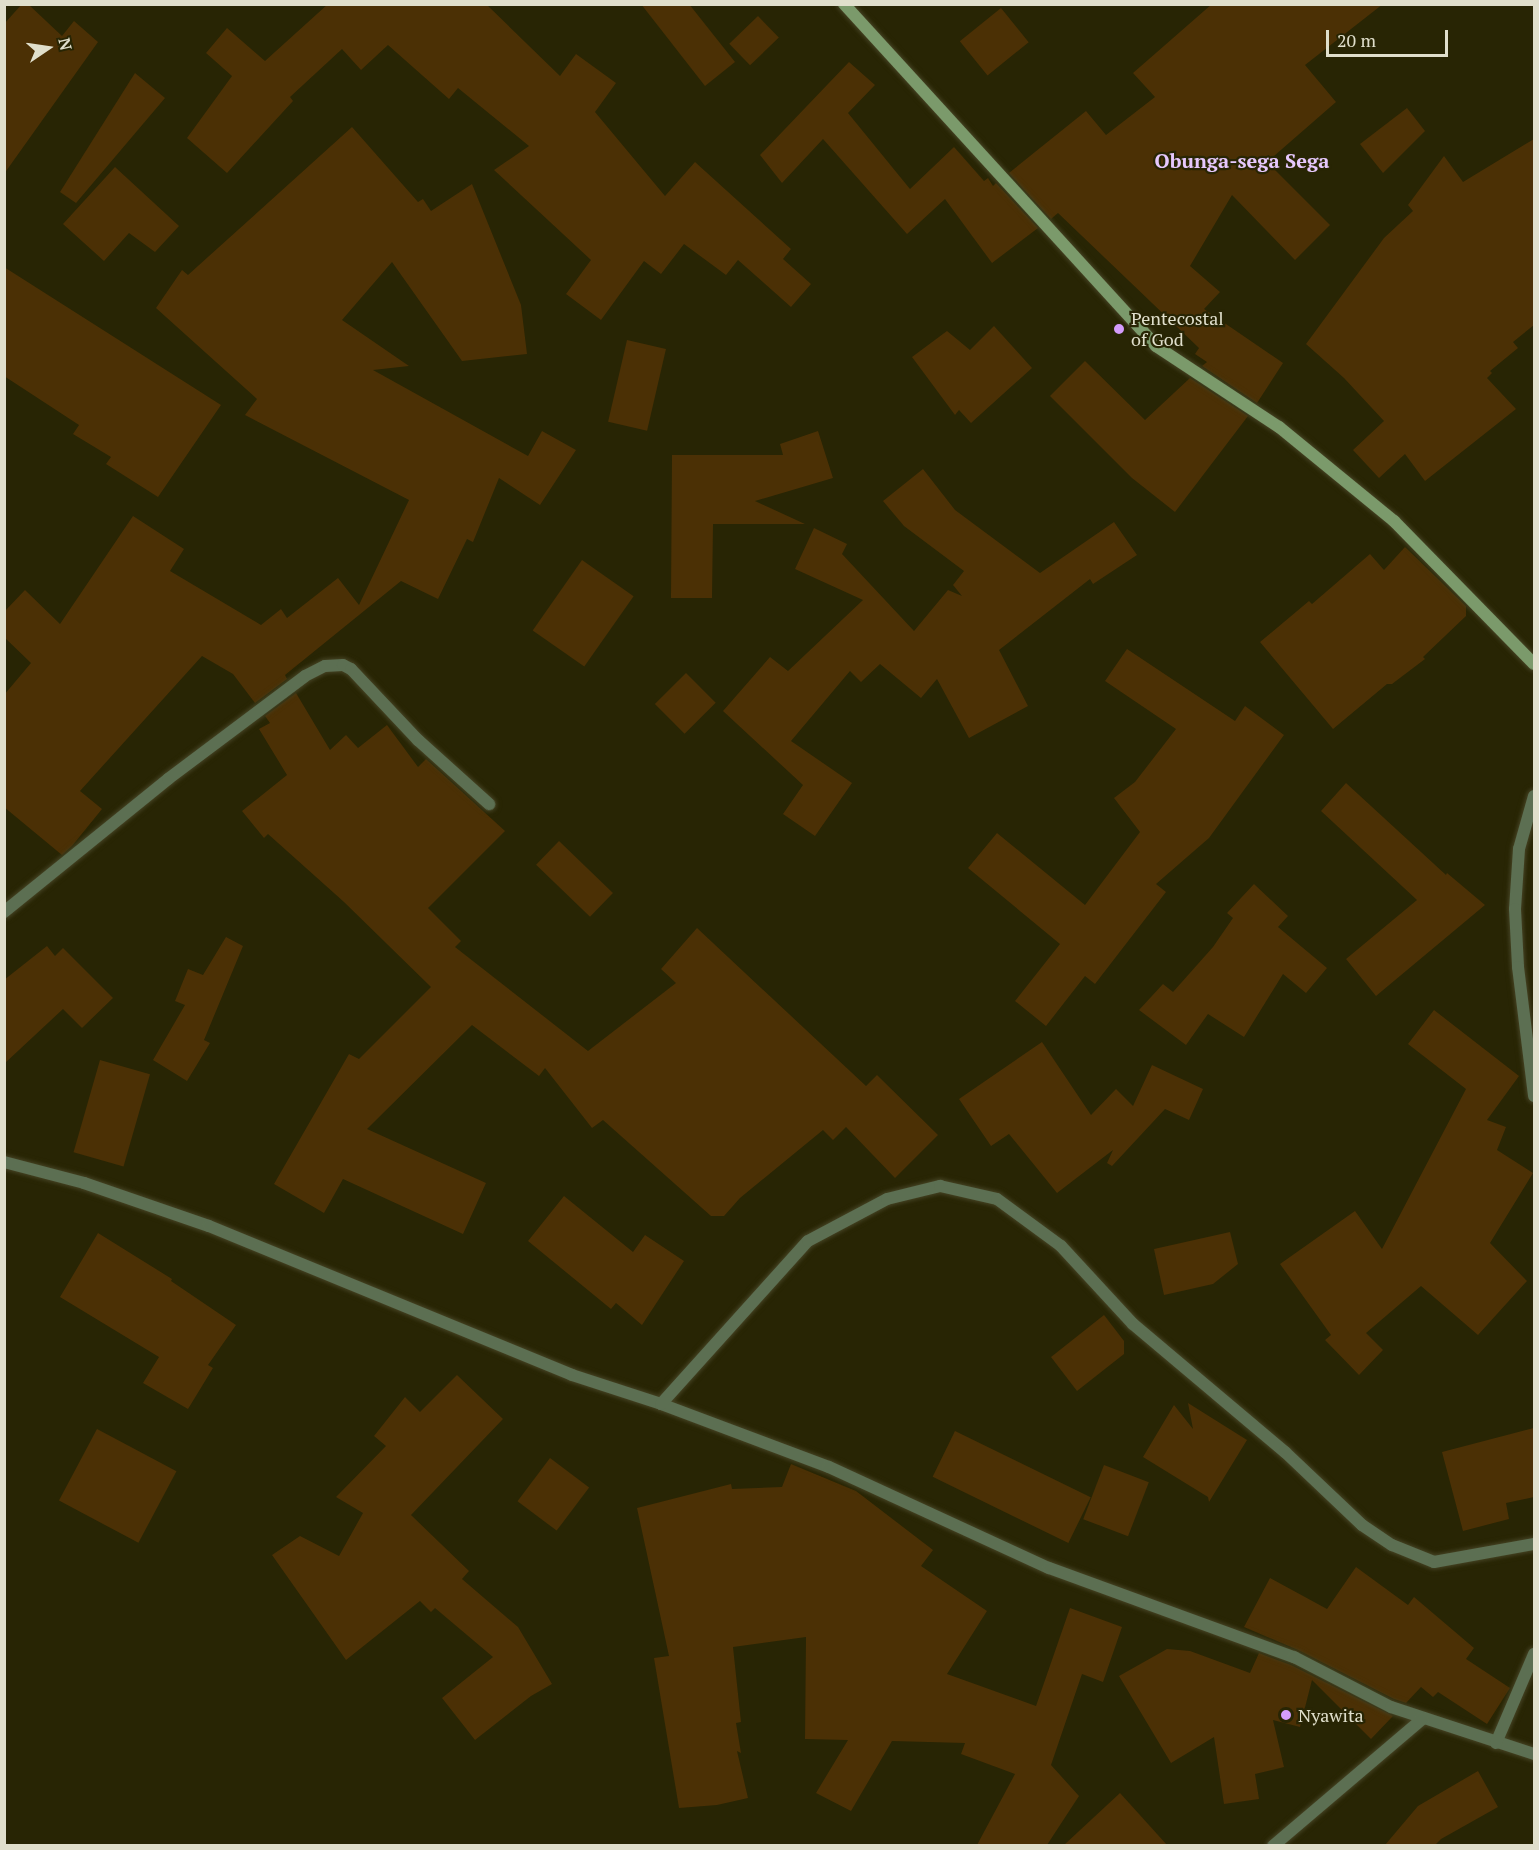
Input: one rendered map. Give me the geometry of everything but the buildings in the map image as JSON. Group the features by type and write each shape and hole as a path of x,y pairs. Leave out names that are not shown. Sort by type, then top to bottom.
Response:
{"street":[{"path":"844,4 1156,346 1279,427 1394,521 1534,664"},
{"path":"4,912 168,779 305,676 325,666 343,665 359,676 418,740 489,804"},
{"path":"1534,796 1519,849 1515,909 1518,967 1534,1095"},
{"path":"4,1162 84,1183 209,1226 572,1375 661,1404 829,1467 1049,1568 1294,1657 1391,1707 1534,1754"},
{"path":"661,1404 808,1241 887,1199 940,1186 996,1199 1061,1246 1133,1324 1285,1452 1362,1525 1392,1545 1434,1562 1534,1544"},
{"path":"1496,1743 1534,1654"},
{"path":"1273,1845 1422,1719"}],"place":[{"name":"Pentecostal of God","path":"1119,329"},
{"name":"Nyawita","path":"1286,1715"}],"district":[{"name":"Obunga-sega Sega","path":"1242,160"}]}
